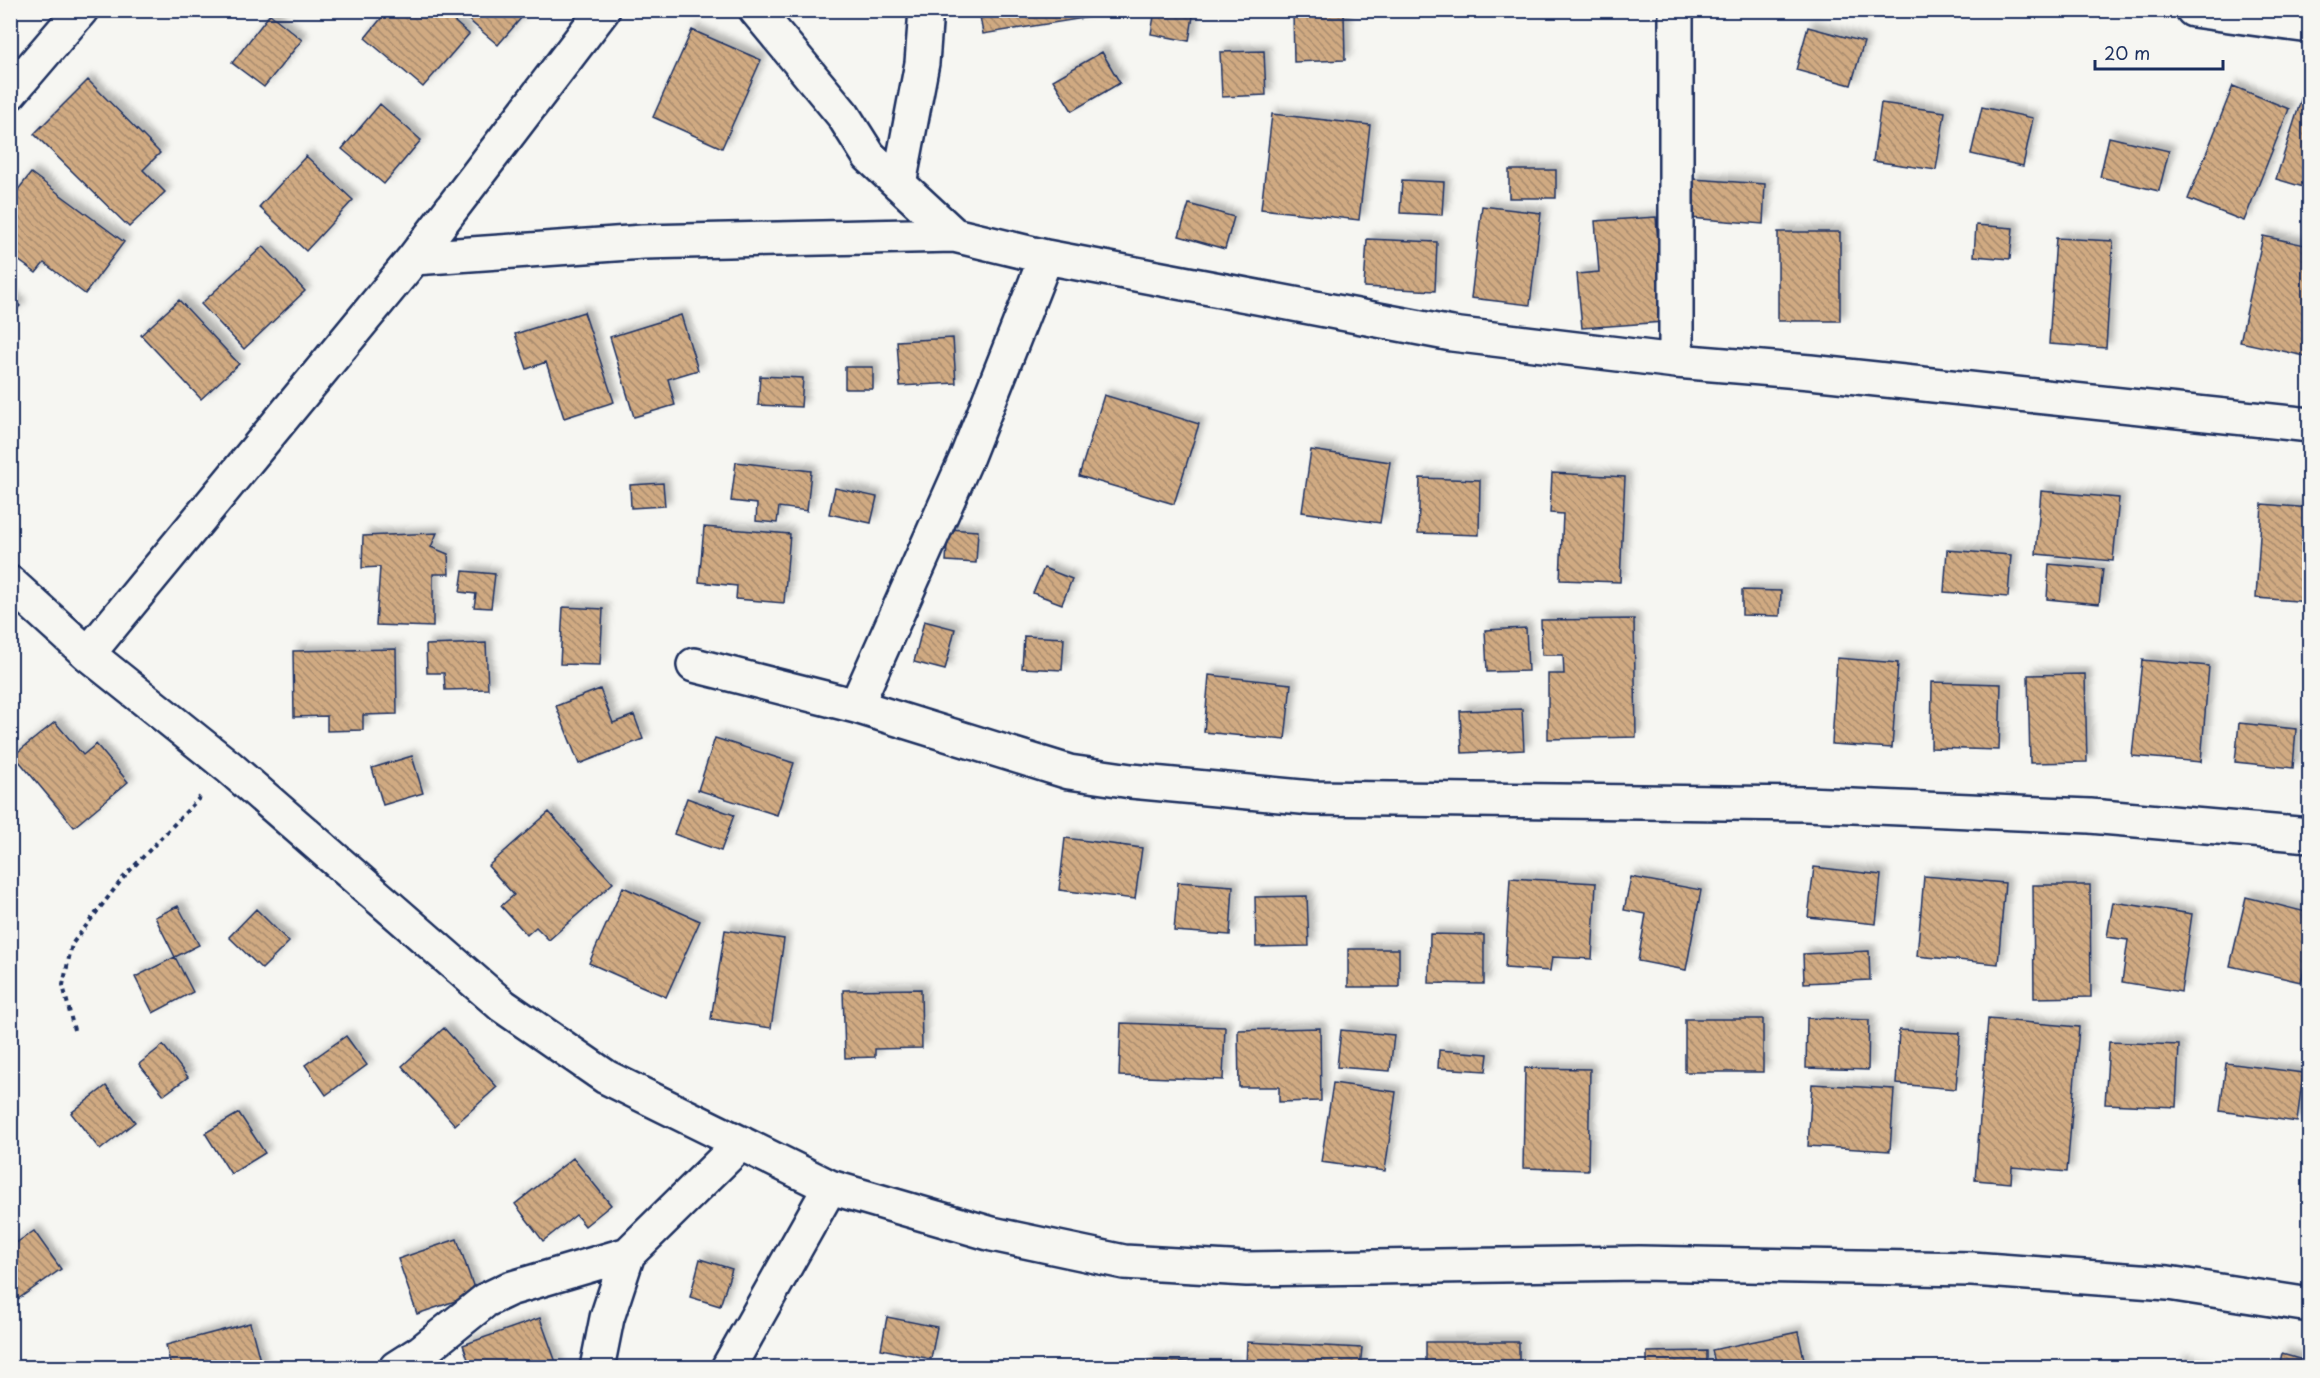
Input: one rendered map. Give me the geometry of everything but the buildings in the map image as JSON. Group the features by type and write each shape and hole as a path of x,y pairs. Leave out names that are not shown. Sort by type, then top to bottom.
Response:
{"street":[{"path":"10,93 81,10"},
{"path":"88,654 414,258 603,10"},
{"path":"756,10 843,115 869,156 954,235"},
{"path":"899,184 922,63 926,10"},
{"path":"1676,10 1676,361"},
{"path":"2193,10 2310,26"},
{"path":"414,258 643,242 954,235 1046,257 1452,334 1676,361 1810,372 2310,425"},
{"path":"856,706 966,459 1046,257"},
{"path":"10,583 88,654 228,767 503,1006 606,1077 831,1187 992,1234 1124,1262 1246,1269 1640,1263 1972,1269 2168,1283 2310,1305"},
{"path":"694,665 856,706 1069,772 1131,781 1301,797 1806,804 2090,816 2310,835"},
{"path":"597,1368 607,1318 628,1254 741,1143"},
{"path":"728,1368 831,1187"},
{"path":"396,1368 421,1352 486,1300 509,1289 628,1254"}],"path":[{"path":"74,1030 63,985 72,944 123,878 228,767"}]}
